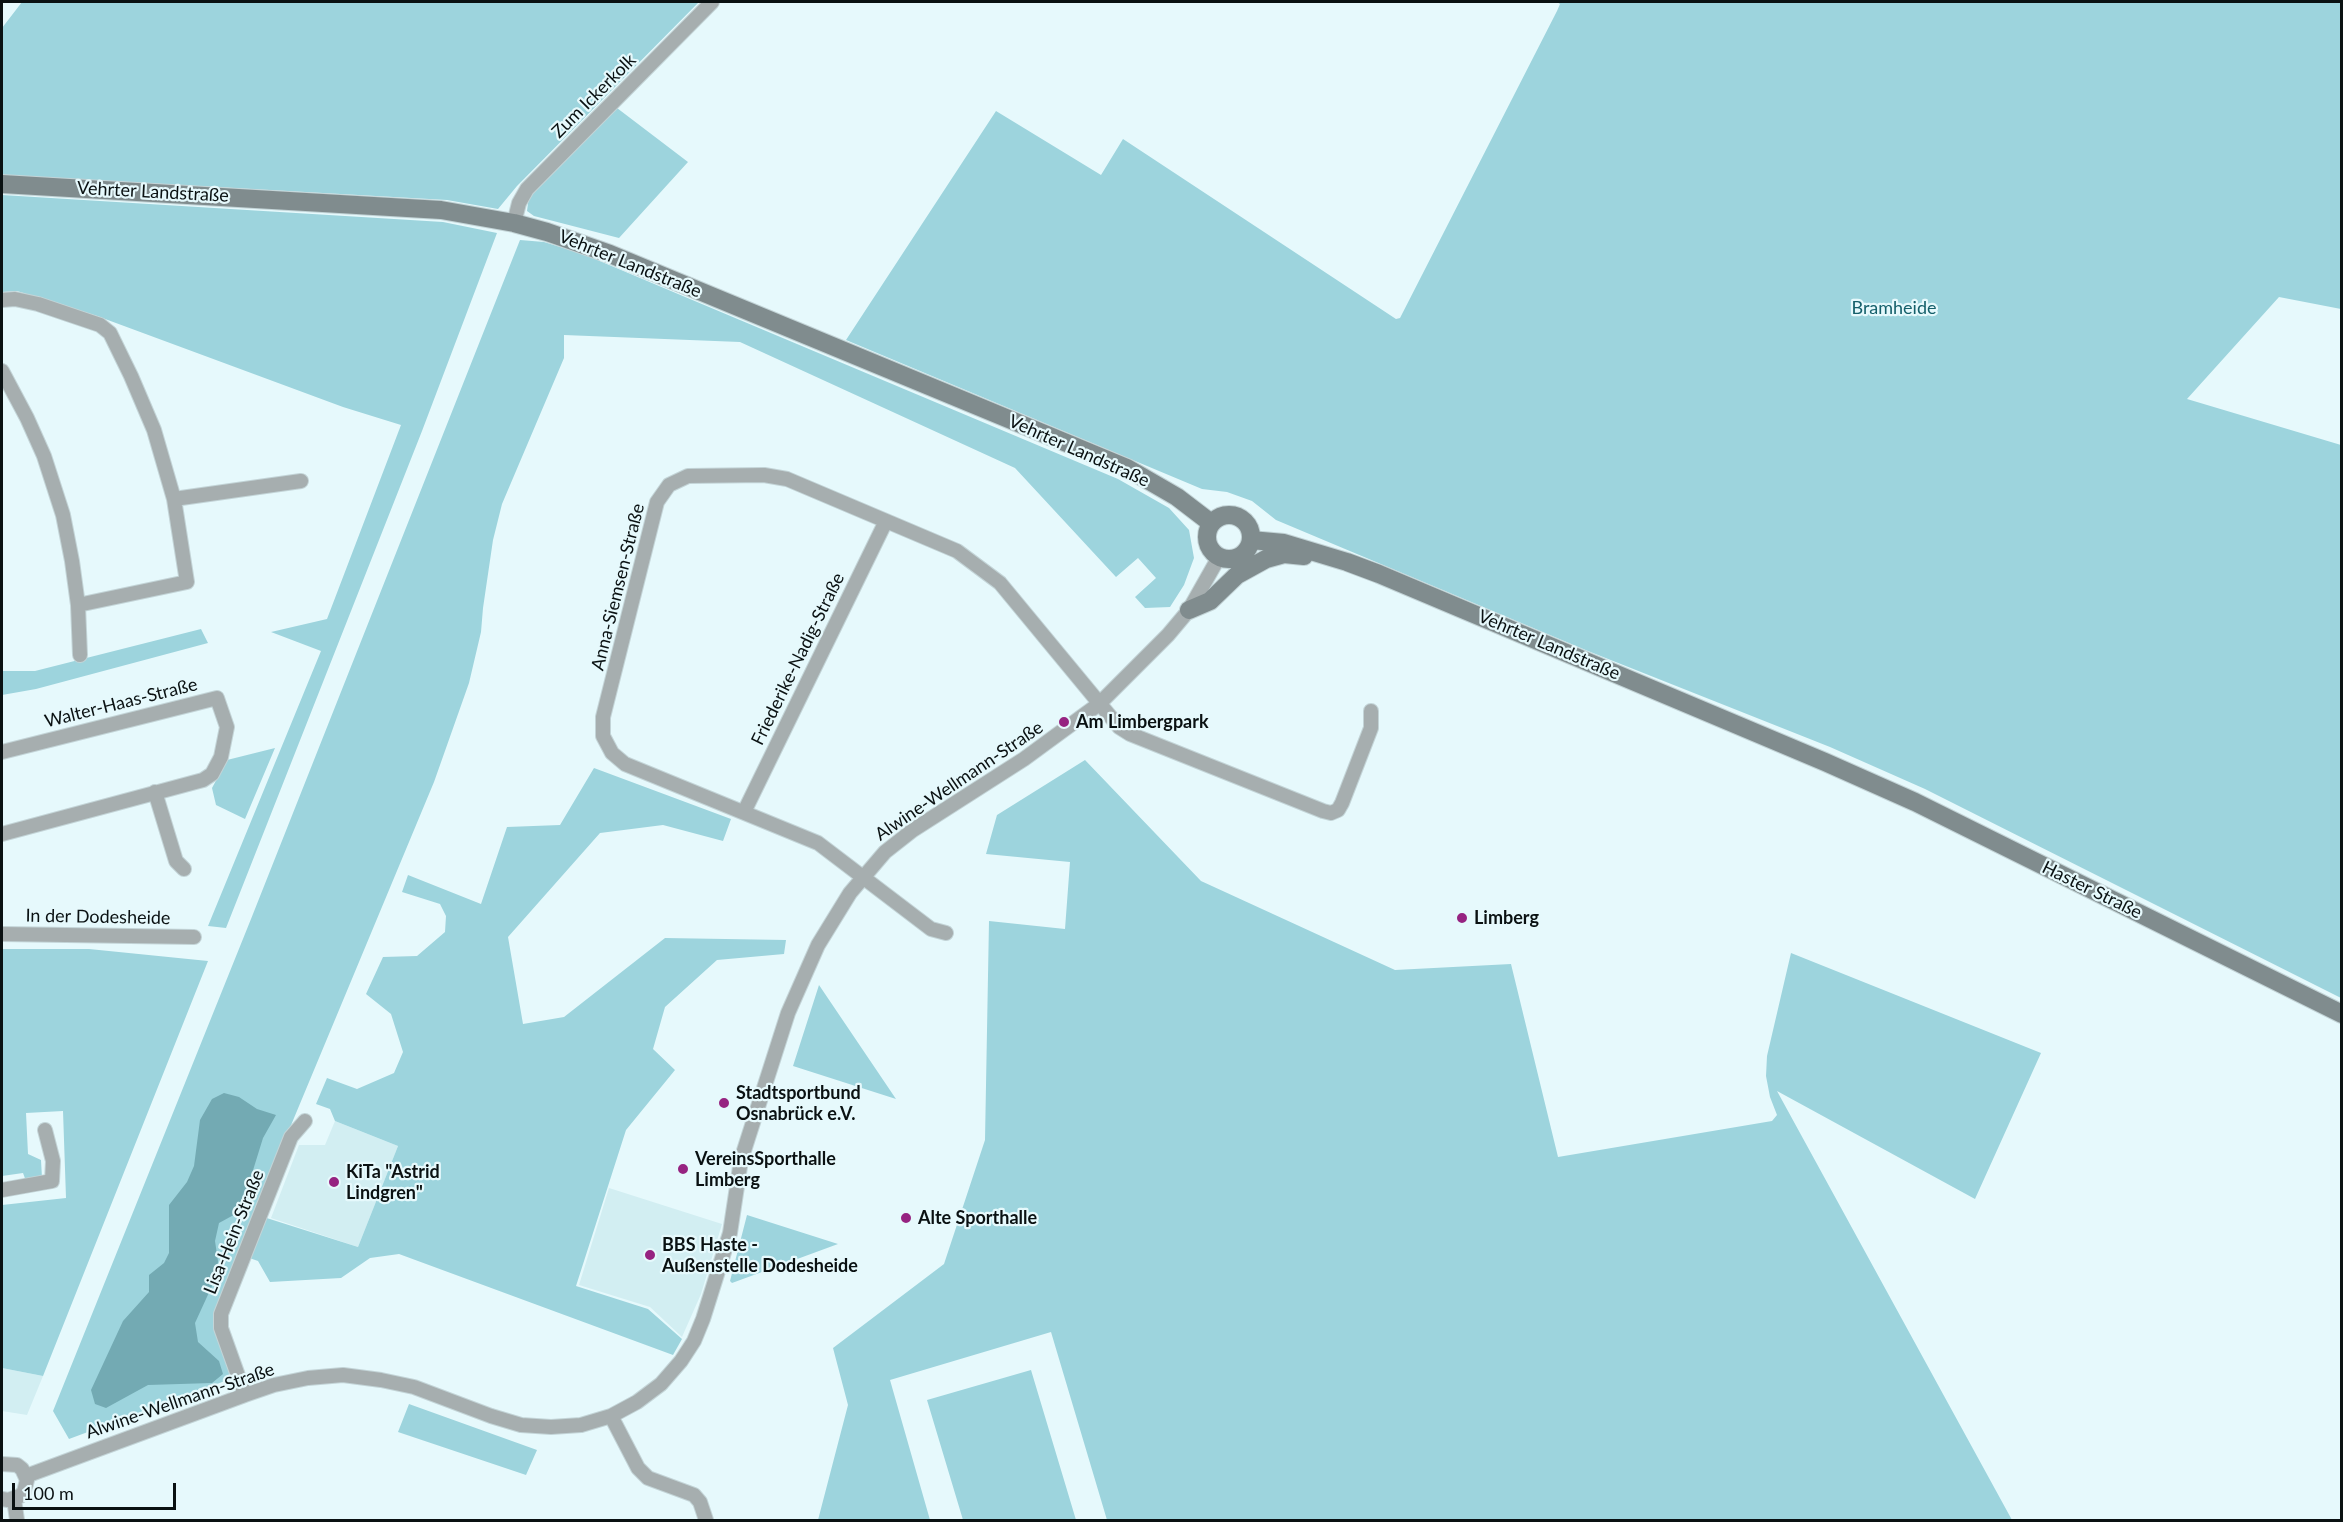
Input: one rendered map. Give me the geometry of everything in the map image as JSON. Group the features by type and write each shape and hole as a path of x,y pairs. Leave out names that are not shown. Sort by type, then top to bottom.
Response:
{"main road":[{"name":"Vehrter Landstraße","path":"2,184 441,210 514,223 557,235 610,254 1127,468 1177,498 1211,524"},
{"path":"1222,516 1234,516 1240,518 1249,527 1251,540 1248,549 1237,558 1230,559 1219,557 1211,550 1207,536 1211,524 1222,516"},
{"name":"Vehrter Landstraße","path":"1251,540 1284,543 1379,574 1840,774"},
{"path":"1189,610 1210,601 1237,575 1266,559 1284,554 1303,556 1317,552"},
{"name":"Haster Straße","path":"1840,774 1914,802 2342,1014"}],"street":[{"name":"Zum Ickerkolk","path":"514,223 519,204 527,189 712,2"},
{"path":"2,300 15,299 38,304 100,325 110,333 154,430 174,499 186,582 78,605"},
{"path":"2,371 27,417 53,482 65,526 78,605 80,655"},
{"name":"Anna-Siemsen-Straße","path":"946,933 931,929 818,843 625,764 612,753 603,736 603,717 657,502 669,485 688,476 764,475 787,479 957,551 1000,582 1119,727 1130,734 1323,812 1331,813 1338,810 1342,803 1371,728 1371,711"},
{"path":"174,499 301,481"},
{"name":"Friederike-Nadig-Straße","path":"744,812 886,520"},
{"name":"Alwine-Wellmann-Straße","path":"26,1476 245,1395 274,1385 308,1378 343,1376 381,1380 414,1387 521,1425 551,1427 581,1425 611,1416 637,1402 661,1384 681,1361 694,1341 703,1319 730,1233 741,1160 788,1013 818,945 850,892 885,852 913,830 1024,759 1099,704 1141,664 1189,610 1219,557"},
{"name":"Walter-Haas-Straße","path":"2,752 217,698 226,727 226,737 220,757 212,774 203,780 2,834"},
{"path":"155,792 176,861 184,869"},
{"name":"In der Dodesheide","path":"2,934 194,937"},
{"name":"Lisa-Hein-Straße","path":"245,1395 221,1328 221,1314 291,1137 305,1121"},
{"path":"2,1190 52,1181 53,1161 45,1130"},
{"path":"611,1416 638,1468 648,1478 694,1495 700,1502 706,1521"},
{"path":"2,1463 17,1465 26,1476 24,1492 8,1499 17,1521"}],"shaded area":[{"path":"224,1093 239,1097 257,1109 276,1115 263,1138 250,1180 248,1200 241,1211 219,1223 215,1241 218,1261 217,1275 195,1323 198,1342 219,1361 223,1374 212,1383 148,1385 106,1408 95,1404 91,1390 123,1321 149,1292 149,1275 164,1263 169,1253 169,1205 187,1182 194,1166 200,1120 212,1099"},
{"name":"KiTa \"Astrid Lindgren\"","path":"335,1121 398,1146 358,1247 271,1218 299,1145 325,1145"},
{"name":"BBS Haste - Außenstelle Dodesheide","path":"609,1188 722,1224 701,1294 682,1337 650,1307 579,1285"},
{"path":"2,1368 43,1376 27,1415 2,1411"}],"green space":[{"path":"22,2 699,2 517,186 498,209 447,200 2,175 2,28"},
{"name":"Bramheide","path":"1557,2 2341,2 2341,309 2279,297 2187,399 2341,445 2341,998 1925,789 1830,747 1588,651 1276,520 1252,501 1227,492 1202,489 846,340 996,111 1101,175 1123,139 1396,319 1400,318 1557,11 1560,4"},
{"path":"617,108 688,162 619,238 534,216 527,211 529,196"},
{"path":"2,195 443,222 497,233 422,431 226,928 208,926 321,651 271,632 327,619 401,425 343,407 97,316 17,291 2,292"},
{"path":"520,240 544,242 583,254 1118,479 1169,508 1189,530 1194,558 1184,585 1170,607 1145,608 1135,597 1156,578 1138,558 1116,577 1015,468 740,342 564,335 564,358 502,504 493,540 481,632 469,683 434,782 254,1214 358,1247 398,1146 335,1121 330,1109 316,1104 327,1078 357,1089 394,1073 403,1052 391,1014 366,994 383,957 417,956 445,932 446,916 440,904 402,892 408,875 481,904 507,827 560,825 594,768 731,819 723,841 663,825 600,833 508,937 523,1024 564,1017 665,938 786,940 784,954 717,960 665,1007 653,1049 675,1070 626,1130 576,1286 648,1309 682,1339 673,1355 399,1254 370,1258 341,1278 270,1282 258,1261 238,1254 215,1315 233,1378 69,1439 53,1411"},
{"path":"201,629 208,643 36,689 2,695 2,671 35,671"},
{"path":"275,748 245,819 216,805 212,788 227,760"},
{"path":"1085,760 1201,881 1395,970 1511,964 1558,1157 1772,1121 1777,1115 1770,1097 1766,1076 1767,1056 1791,953 2041,1053 1975,1199 1777,1091 2012,1520 1107,1520 1051,1332 890,1380 930,1520 818,1520 848,1405 833,1348 944,1264 985,1140 989,921 1065,929 1070,862 986,854 997,815"},
{"path":"2,949 89,949 208,961 43,1376 2,1368 2,1205 66,1198 63,1111 26,1113 28,1154 41,1160 42,1178 26,1181 23,1173 2,1176"},
{"path":"819,985 896,1099 793,1066"},
{"path":"747,1215 838,1244 732,1283 730,1281"},
{"path":"1031,1370 1076,1520 963,1520 927,1400"},
{"path":"409,1404 537,1450 526,1475 398,1432"}],"place":[{"name":"Am Limbergpark","path":"1064,722"},
{"name":"Limberg","path":"1462,918"},
{"name":"Stadtsportbund Osnabrück e.V.","path":"724,1103"},
{"name":"VereinsSporthalle Limberg","path":"683,1169"},
{"name":"KiTa \"Astrid Lindgren\"","path":"334,1182"},
{"name":"Alte Sporthalle","path":"906,1218"},
{"name":"BBS Haste - Außenstelle Dodesheide","path":"650,1255"}]}
